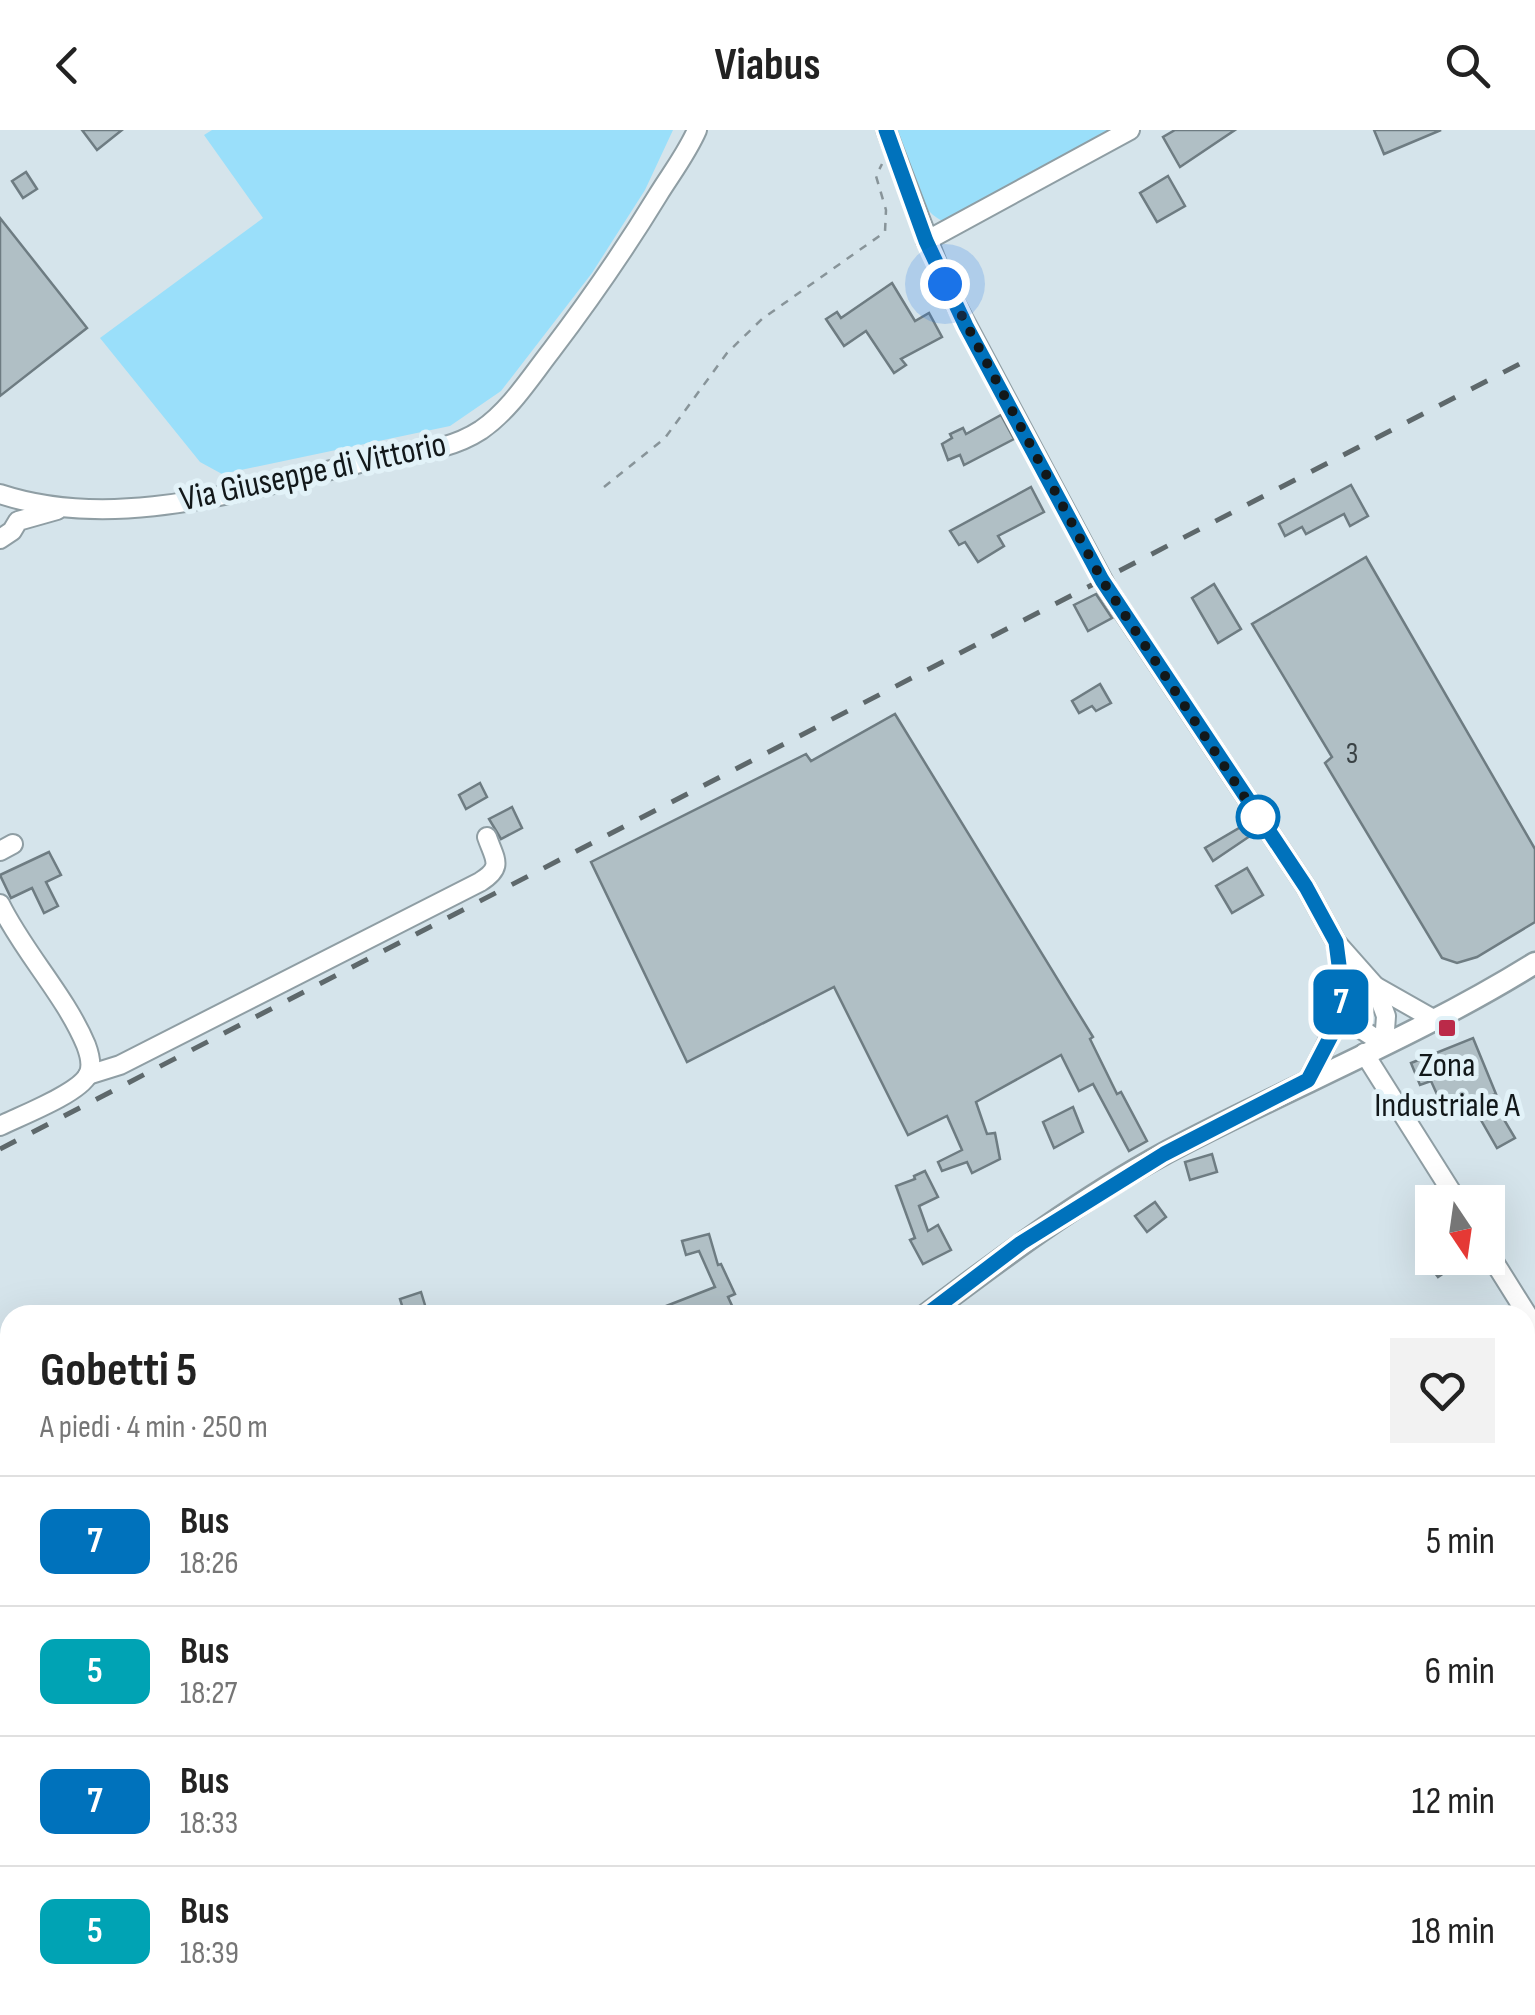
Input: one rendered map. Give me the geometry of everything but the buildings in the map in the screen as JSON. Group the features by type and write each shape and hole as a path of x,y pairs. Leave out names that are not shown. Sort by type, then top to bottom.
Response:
{"main road":[{"path":"939,1305 1021,1243 1164,1154 1435,1020 1533,964"}],"street":[{"name":"Via Giuseppe di Vittorio","path":"5,496 72,506 144,506 217,496 440,448 482,428 521,390 598,289 697,130"},
{"path":"886,130 926,241 966,326 1102,580 1306,887 1336,942 1375,986 1435,1020"},
{"path":"926,241 1130,130"},
{"name":"Via Giuseppe di Vittorio","path":"1,537 18,522 18,509 5,496"},
{"name":"Via Giuseppe di Vittorio","path":"18,522 72,506"},
{"path":"0,1126 77,1086 88,1075 120,1065 480,882 494,873 497,865 487,837"},
{"path":"0,904 86,1044 91,1062 88,1075"},
{"path":"1336,942 1343,996 1449,1185"},
{"path":"1374,1048 1386,1016 1375,986"},
{"path":"1308,1080 1334,1030 1343,996"},
{"path":"1502,1275 1521,1305"}],"path":[{"path":"604,487 665,438 727,353 762,319 879,239 888,222 876,176 879,167 894,153"}],"shaded area":[{"path":"212,130 673,130 645,190 592,273 501,391 450,426 222,474 200,462 100,338 263,218 204,135"},
{"path":"896,130 1117,130 946,222 935,217 919,196"}],"railway":[{"path":"0,1149 1535,356"}],"bus line":[{"name":"7","path":"886,130 926,241 966,326 1102,580 1306,887 1336,942 1343,996 1334,1030 1308,1080 1164,1154 1021,1243 939,1305"}],"place":[{"name":"Zona Industriale A","path":"1447,1028"}],"route":[{"path":"945,284 1102,580 1263,825 1258,817"}]}
